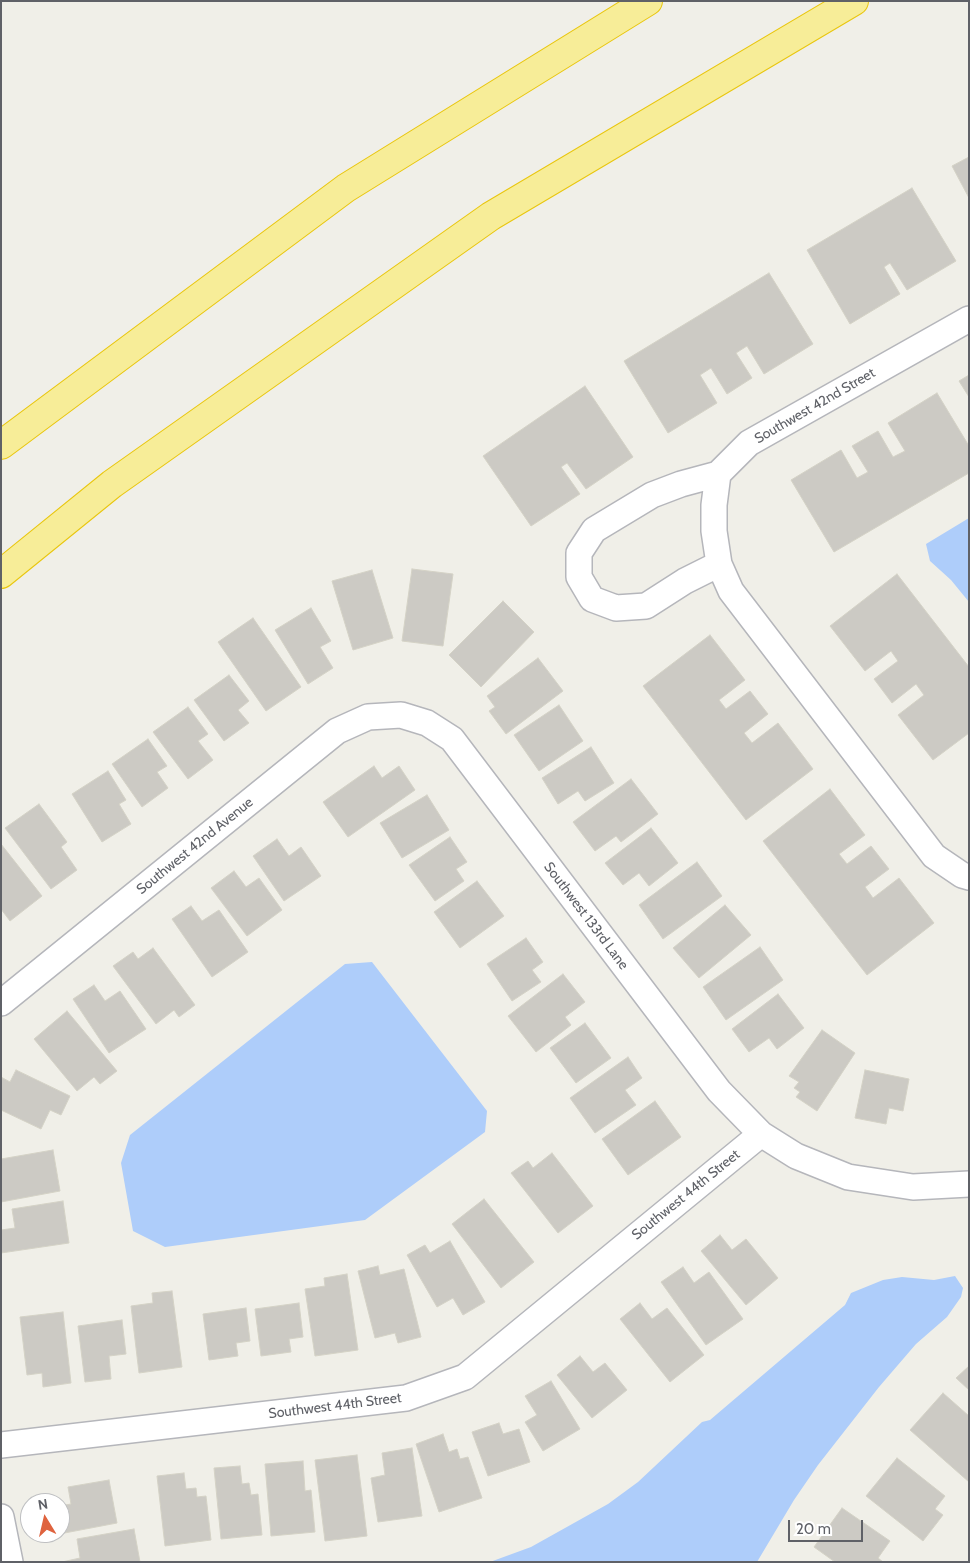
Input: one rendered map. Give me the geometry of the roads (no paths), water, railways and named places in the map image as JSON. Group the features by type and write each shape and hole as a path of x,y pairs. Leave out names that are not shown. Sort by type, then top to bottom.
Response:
{"highway":[{"path":"1,445 346,188 648,1"},
{"path":"1,574 112,484 491,216 854,1"}],"street":[{"name":"Southwest 42nd Street","path":"718,474 748,443 969,318"},
{"path":"718,564 685,581 646,606 616,608 592,599 579,577 579,553 594,530 652,495 681,484 718,474 714,505 714,531 718,564 731,592 934,856 962,875 969,877"},
{"name":"Southwest 42nd Avenue","path":"1,1002 337,731 368,717 400,715"},
{"name":"Southwest 133rd Lane","path":"400,715 427,723 452,739 719,1091 760,1134 796,1156 848,1177 914,1187 969,1184"},
{"name":"Southwest 44th Street","path":"1,1445 406,1398 466,1377 760,1134"},
{"path":"1,1517 10,1562"}],"water":[{"path":"969,518 969,602 951,580 930,561 926,544"},
{"path":"372,962 487,1111 485,1132 365,1220 165,1247 133,1231 121,1163 130,1135 345,964"},
{"path":"955,1276 963,1288 961,1297 947,1317 916,1344 879,1387 818,1465 794,1500 757,1562 490,1562 531,1547 608,1504 638,1482 702,1422 710,1420 845,1305 851,1293 883,1280 902,1277 934,1280"}]}
